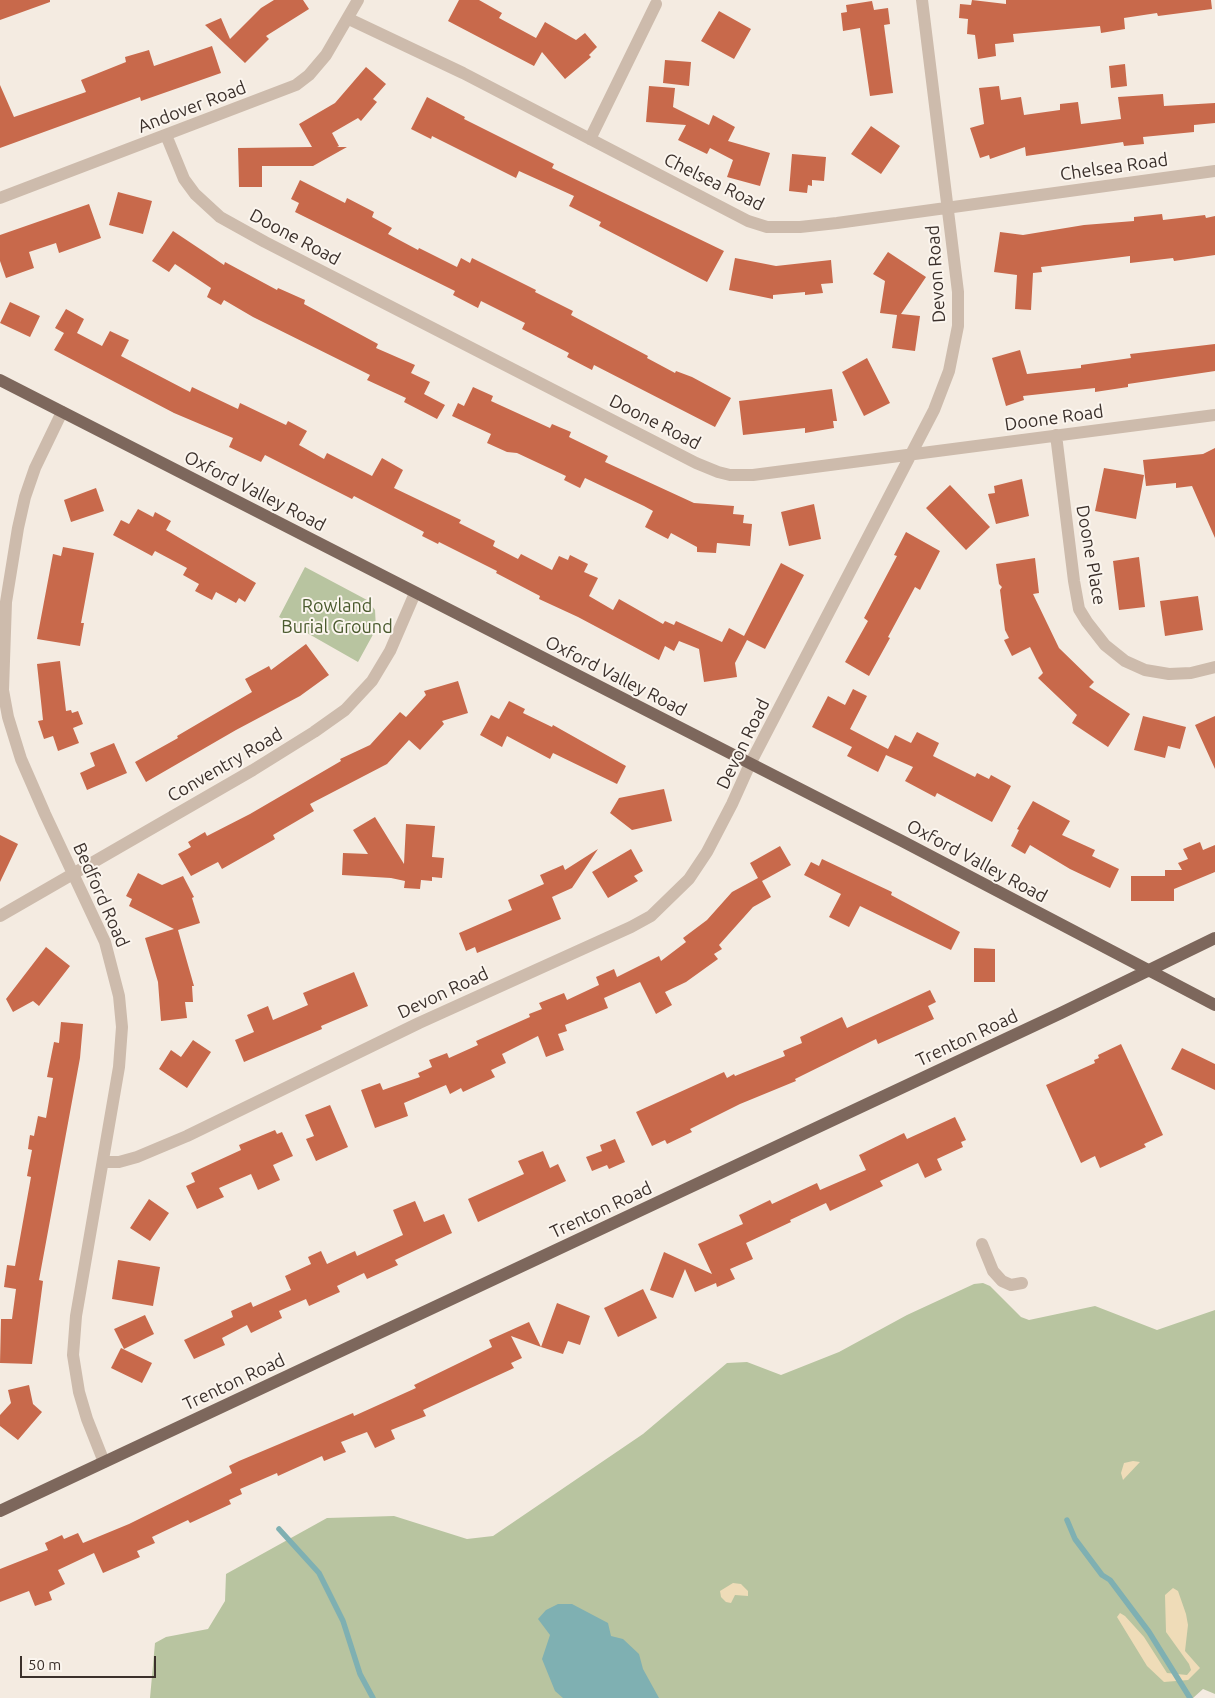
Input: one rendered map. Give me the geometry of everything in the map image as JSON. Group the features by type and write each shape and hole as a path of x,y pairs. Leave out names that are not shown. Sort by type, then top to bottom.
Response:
{"main road":[{"name":"Oxford Valley Road","path":"0,380 902,841 1215,1005"},
{"name":"Trenton Road","path":"0,1511 1215,938"}],"street":[{"name":"Andover Road","path":"0,198 296,85 309,75 326,55 349,19 358,0"},
{"name":"Devon Road","path":"104,1162 119,1162 137,1157 187,1136 419,1023 631,927 651,916 689,879 707,852 750,764 934,410 949,371 955,345 958,292 949,206 922,0"},
{"path":"590,139 656,4"},
{"name":"Chelsea Road","path":"349,19 463,74 748,221 767,227 800,227 837,223 949,206 1215,171"},
{"name":"Doone Road","path":"166,135 184,179 195,194 220,217 696,463 730,475 753,475 1215,414"},
{"name":"Bedford Road","path":"62,412 35,468 25,496 6,602 2,663 3,690 8,716 21,758 72,874 105,942 119,996 122,1027 119,1066 76,1316 73,1355 79,1392 87,1420 104,1462"},
{"name":"Doone Place","path":"1056,436 1074,581 1080,609 1087,622 1105,645 1118,656 1145,670 1170,674 1192,673 1215,667"},
{"name":"Conventry Road","path":"0,916 253,770 345,710 372,681 386,658 415,593"},
{"path":"982,1244 993,1271 1002,1281 1011,1285 1022,1283"}],"green space":[{"name":"Rowland Burial Ground","path":"305,567 367,600 375,610 376,629 358,662 279,617"},
{"path":"983,1283 990,1286 1021,1317 1029,1320 1095,1306 1157,1330 1215,1310 1215,1694 1203,1689 1193,1698 150,1698 155,1643 166,1637 208,1629 225,1601 226,1574 327,1518 394,1516 467,1539 493,1536 643,1434 727,1363 747,1362 781,1375 839,1352 907,1315 974,1284"}],"sand":[{"path":"1140,1462 1123,1480 1121,1473 1124,1463"},
{"path":"733,1583 741,1584 748,1591 748,1596 735,1595 731,1603 726,1602 721,1597 720,1591"},
{"path":"1173,1588 1178,1591 1186,1614 1188,1625 1185,1651 1200,1668 1188,1680 1164,1682 1147,1666 1117,1617 1120,1613 1125,1616 1144,1637 1167,1673 1187,1675 1191,1670 1189,1664 1166,1632 1165,1595"}],"water":[{"path":"558,1604 572,1604 608,1623 611,1636 623,1639 639,1654 643,1669 659,1698 563,1698 555,1691 542,1659 550,1635 538,1619 546,1610"}],"building":[{"path":"0,0 50,0 50,2 0,20"},
{"path":"274,0 303,0 309,9 266,36 269,39 245,63 205,25 221,18 230,39 261,8"},
{"path":"459,0 479,0 502,13 499,18 536,38 545,22 576,40 585,33 597,47 589,55 591,57 565,79 542,52 534,66 448,21"},
{"path":"972,0 1006,4 1006,0 1211,0 1212,9 1158,16 1157,13 1124,18 1125,29 1101,33 1100,26 1013,34 1014,42 995,44 996,56 978,59 975,35 967,34 968,19 959,18 960,4 971,5"},
{"path":"872,1 874,10 888,8 890,24 884,25 893,93 870,96 860,28 843,31 841,13 847,12 846,5"},
{"path":"719,11 751,29 734,59 701,41"},
{"path":"212,46 221,73 141,101 140,97 0,148 0,85 14,117 86,92 81,80 126,62 125,57 149,50 154,66"},
{"path":"665,60 691,62 689,86 663,83"},
{"path":"1125,64 1127,86 1111,88 1109,66"},
{"path":"366,67 386,84 373,99 377,102 361,121 358,118 332,133 339,146 337,147 347,147 313,166 262,166 262,187 239,187 238,148 312,147 299,124 335,103"},
{"path":"649,86 675,88 673,107 709,125 713,115 735,127 728,141 770,153 760,186 727,177 733,160 710,148 707,154 678,140 686,125 646,122"},
{"path":"999,86 1001,100 1021,97 1024,115 1060,110 1060,104 1078,102 1081,124 1121,119 1118,97 1163,94 1164,106 1215,103 1215,123 1194,125 1194,132 1143,137 1144,144 1124,146 1123,142 1026,156 1025,147 990,159 989,155 980,158 970,128 984,124 979,88"},
{"path":"427,97 465,117 464,119 554,164 552,168 724,251 707,282 599,226 601,222 569,206 574,196 519,171 516,178 432,136 431,139 411,129"},
{"path":"871,126 900,146 881,174 851,154"},
{"path":"792,154 826,157 824,181 812,180 812,186 808,185 807,193 789,191"},
{"path":"300,180 345,203 347,198 374,212 372,217 392,228 388,234 418,250 419,248 457,267 461,258 470,263 472,258 573,311 571,315 648,356 647,358 675,373 676,371 692,377 731,398 715,427 594,365 592,370 567,357 569,353 522,329 525,323 481,301 478,308 453,295 455,291 295,212 299,203 291,199"},
{"path":"118,192 152,201 143,234 109,225"},
{"path":"89,204 101,238 59,253 56,243 29,252 34,268 6,278 0,261 0,235"},
{"path":"1162,214 1163,220 1205,215 1206,218 1215,216 1215,255 1174,261 1173,258 1130,263 1130,256 1041,267 1042,272 1033,273 1031,310 1015,309 1017,275 994,272 1000,232 1023,235 1084,225 1134,221 1134,217"},
{"path":"173,231 224,265 225,262 277,290 278,288 305,300 304,304 378,344 376,348 415,365 411,373 430,382 424,394 445,405 437,419 404,402 406,398 367,380 370,375 253,317 224,300 221,305 207,297 211,288 175,264 169,272 152,261"},
{"path":"888,252 926,277 901,314 920,316 915,351 892,348 897,315 880,313 885,281 873,274"},
{"path":"735,258 776,266 831,260 833,283 821,284 823,293 805,295 805,292 773,295 773,299 729,290"},
{"path":"10,302 40,316 30,337 0,323"},
{"path":"66,309 84,319 77,333 102,346 110,331 129,340 121,356 190,392 192,387 238,409 240,403 286,425 288,421 307,431 299,445 324,459 327,453 372,476 382,458 403,470 394,488 461,520 459,523 495,541 493,546 518,559 521,554 552,570 559,556 568,560 570,555 588,564 584,572 598,578 589,596 613,610 619,599 663,624 665,621 674,625 676,621 722,642 729,628 744,636 781,563 804,575 765,649 747,640 735,663 737,677 704,682 699,649 679,641 674,651 665,646 659,660 578,617 539,599 540,596 496,573 497,571 439,542 438,544 422,536 424,532 354,496 352,499 265,455 261,462 229,447 233,438 174,413 54,350 64,333 55,328"},
{"path":"1215,344 1215,371 1128,384 1128,387 1095,392 1095,388 1023,396 1024,400 1006,406 992,358 1020,350 1027,374 1081,368 1081,365 1131,358 1130,354"},
{"path":"867,358 890,403 864,416 842,372"},
{"path":"473,387 493,396 491,401 550,428 552,424 571,432 569,437 608,456 605,462 694,503 734,506 733,514 744,515 743,523 752,524 750,546 717,543 716,553 697,552 697,547 671,533 668,539 645,527 653,511 644,506 585,478 580,488 564,480 566,476 517,453 507,452 487,443 491,434 452,416 458,403 464,406"},
{"path":"832,389 837,421 833,421 834,428 805,433 805,428 743,435 739,401"},
{"path":"1215,448 1215,538 1192,486 1176,488 1176,483 1146,486 1143,460 1203,454"},
{"path":"1104,468 1144,475 1136,519 1095,511"},
{"path":"1022,479 1029,516 996,524 988,494 995,493 994,486"},
{"path":"950,485 990,527 966,550 926,508"},
{"path":"96,488 104,511 71,522 64,500"},
{"path":"814,504 821,539 789,546 781,512"},
{"path":"138,509 153,517 155,512 171,521 166,530 256,583 245,602 239,598 236,603 216,592 212,600 195,591 199,584 183,575 187,568 155,551 152,556 113,535 121,520 129,524"},
{"path":"906,532 940,551 920,590 915,587 869,676 845,662 868,621 864,618 897,556 894,555"},
{"path":"63,547 94,553 81,623 84,623 80,646 37,639 53,554 61,556"},
{"path":"1139,557 1145,607 1119,610 1113,561"},
{"path":"1035,558 1039,593 1033,594 1059,648 1094,682 1089,687 1130,714 1108,747 1072,723 1077,715 1038,678 1043,673 1030,647 1012,656 1004,640 1009,638 1005,630 1000,590 1002,587 999,584 996,564"},
{"path":"1198,596 1203,630 1165,636 1160,601"},
{"path":"306,644 329,675 300,696 236,730 146,782 135,762 252,692 245,679 269,666 271,670"},
{"path":"60,661 66,711 71,710 72,713 78,711 83,724 73,728 79,743 58,751 53,736 44,739 38,721 43,720 37,664"},
{"path":"458,681 468,713 442,721 444,724 420,750 409,740 387,764 310,804 314,811 273,835 275,839 222,869 218,862 191,876 178,854 191,847 188,842 205,832 207,836 250,814 341,761 340,759 370,745 400,712 406,717 426,695 424,691"},
{"path":"853,689 867,696 850,729 888,749 895,735 911,743 917,732 939,743 933,756 975,777 977,773 989,779 991,775 1011,786 992,822 937,793 935,797 905,781 913,767 886,755 878,772 847,756 852,747 812,727 828,696 845,705"},
{"path":"509,701 525,709 523,713 552,727 553,725 626,766 617,784 553,753 550,759 507,736 502,747 480,735 491,715 499,719"},
{"path":"1143,716 1186,727 1180,749 1168,746 1165,758 1134,750"},
{"path":"1215,716 1215,769 1195,725"},
{"path":"114,743 127,773 87,790 80,773 95,766 90,753"},
{"path":"664,789 672,821 632,830 610,813 619,798"},
{"path":"1033,801 1070,821 1062,835 1095,850 1092,856 1119,869 1110,888 1070,869 1030,845 1025,854 1011,846 1019,830 1017,829"},
{"path":"375,817 404,864 406,824 435,826 432,857 444,858 442,878 432,877 432,881 421,880 420,889 404,888 405,881 391,878 342,875 343,853 368,854 353,830"},
{"path":"0,835 18,844 0,882"},
{"path":"1200,842 1203,850 1215,845 1215,872 1174,889 1174,901 1131,901 1131,876 1165,876 1165,870 1182,870 1178,863 1188,859 1183,849"},
{"path":"780,846 791,865 762,881 771,897 753,907 719,945 722,949 714,954 718,959 686,982 665,992 672,1005 656,1014 640,982 604,998 608,1008 565,1025 567,1031 558,1034 564,1050 546,1057 538,1036 502,1054 506,1063 491,1070 495,1077 463,1092 461,1088 450,1094 446,1085 404,1103 408,1116 375,1128 361,1090 380,1083 383,1090 420,1077 418,1073 432,1067 429,1060 447,1053 449,1058 478,1045 476,1041 530,1017 529,1014 542,1009 539,1003 564,993 567,1000 599,985 596,977 614,969 617,977 659,956 661,961 686,942 683,938 707,920 732,892 758,878 750,863"},
{"path":"598,849 572,888 552,897 561,919 477,953 475,947 466,951 459,933 512,910 508,900 544,884 540,875 563,865 565,870"},
{"path":"631,849 643,871 634,876 638,881 608,898 592,872"},
{"path":"822,859 892,892 891,895 960,932 951,950 860,906 849,927 829,917 841,894 804,875 811,862 819,866"},
{"path":"138,873 162,885 183,876 194,897 192,898 200,923 178,930 194,986 192,986 193,1002 185,1002 187,1018 161,1021 158,982 145,938 174,929 129,906 132,899 126,896"},
{"path":"46,947 70,966 39,1006 33,1001 13,1012 6,999"},
{"path":"974,948 995,949 995,982 974,982"},
{"path":"354,972 368,1006 321,1026 322,1029 244,1062 235,1040 254,1032 247,1015 268,1006 273,1020 308,1005 303,993"},
{"path":"930,990 936,1002 928,1006 934,1019 878,1044 876,1039 795,1079 796,1081 740,1104 690,1129 692,1132 667,1144 665,1140 652,1146 636,1112 724,1072 727,1078 734,1074 735,1076 785,1056 783,1051 802,1043 800,1037 842,1017 847,1028"},
{"path":"61,1022 83,1024 80,1058 39,1280 43,1281 32,1364 0,1363 1,1319 12,1319 16,1289 4,1287 7,1265 15,1266 31,1177 27,1176 32,1150 28,1149 30,1135 34,1136 38,1116 46,1118 53,1078 47,1077 54,1042 59,1043"},
{"path":"193,1040 211,1052 187,1088 159,1069 171,1050 181,1057"},
{"path":"1121,1044 1163,1135 1144,1144 1146,1147 1100,1168 1095,1156 1081,1163 1046,1085 1095,1063 1094,1060 1099,1058 1098,1055"},
{"path":"1182,1048 1215,1064 1215,1090 1171,1069"},
{"path":"330,1105 348,1147 316,1161 306,1139 314,1136 305,1115"},
{"path":"955,1117 966,1140 961,1142 963,1147 937,1159 942,1170 925,1178 918,1163 880,1181 883,1186 830,1211 826,1203 790,1220 791,1222 746,1243 753,1259 730,1269 735,1279 717,1287 716,1283 695,1292 685,1269 673,1298 650,1290 664,1252 712,1274 698,1244 743,1224 739,1215 770,1200 772,1204 817,1183 820,1190 866,1170 859,1155 904,1133 907,1139"},
{"path":"275,1130 277,1134 282,1132 293,1156 273,1165 280,1180 258,1190 251,1174 219,1188 224,1197 197,1209 186,1186 195,1182 191,1173 241,1150 239,1145"},
{"path":"615,1139 625,1162 609,1169 607,1165 592,1171 586,1157 602,1151 600,1145"},
{"path":"543,1151 550,1168 558,1164 566,1181 478,1222 468,1199 524,1174 518,1161"},
{"path":"149,1199 169,1213 150,1241 130,1228"},
{"path":"415,1201 424,1222 444,1214 452,1233 395,1260 398,1265 367,1279 364,1273 337,1286 340,1292 309,1306 306,1299 279,1311 282,1318 251,1333 247,1325 222,1338 225,1345 194,1359 184,1340 233,1317 231,1311 251,1302 253,1307 291,1290 285,1276 311,1264 308,1257 321,1251 327,1264 355,1251 357,1256 403,1235 393,1210"},
{"path":"118,1260 160,1267 153,1306 112,1299"},
{"path":"643,1289 657,1318 618,1337 604,1308"},
{"path":"557,1303 590,1316 580,1345 568,1341 563,1354 541,1347"},
{"path":"145,1315 154,1334 124,1349 114,1329"},
{"path":"529,1322 541,1347 511,1336 522,1358 511,1363 514,1368 423,1410 426,1416 391,1430 395,1439 375,1448 367,1432 341,1442 346,1452 324,1461 322,1456 278,1476 277,1473 240,1489 242,1494 229,1500 231,1504 190,1523 188,1520 152,1537 155,1543 137,1551 140,1557 103,1573 94,1553 58,1570 65,1584 49,1592 52,1600 35,1606 29,1591 0,1602 0,1569 48,1550 45,1543 62,1535 64,1539 78,1533 83,1543 129,1524 232,1473 229,1466 239,1461 353,1413 354,1416 416,1388 414,1385 492,1347 489,1340"},
{"path":"121,1348 152,1363 142,1383 111,1368"},
{"path":"29,1385 33,1404 42,1412 18,1440 0,1426 0,1415 11,1403 8,1390"}],"waterway":[{"path":"1067,1520 1075,1539 1102,1575 1110,1580 1149,1632 1190,1698"},
{"path":"279,1529 319,1573 343,1621 360,1674 373,1698"}]}
